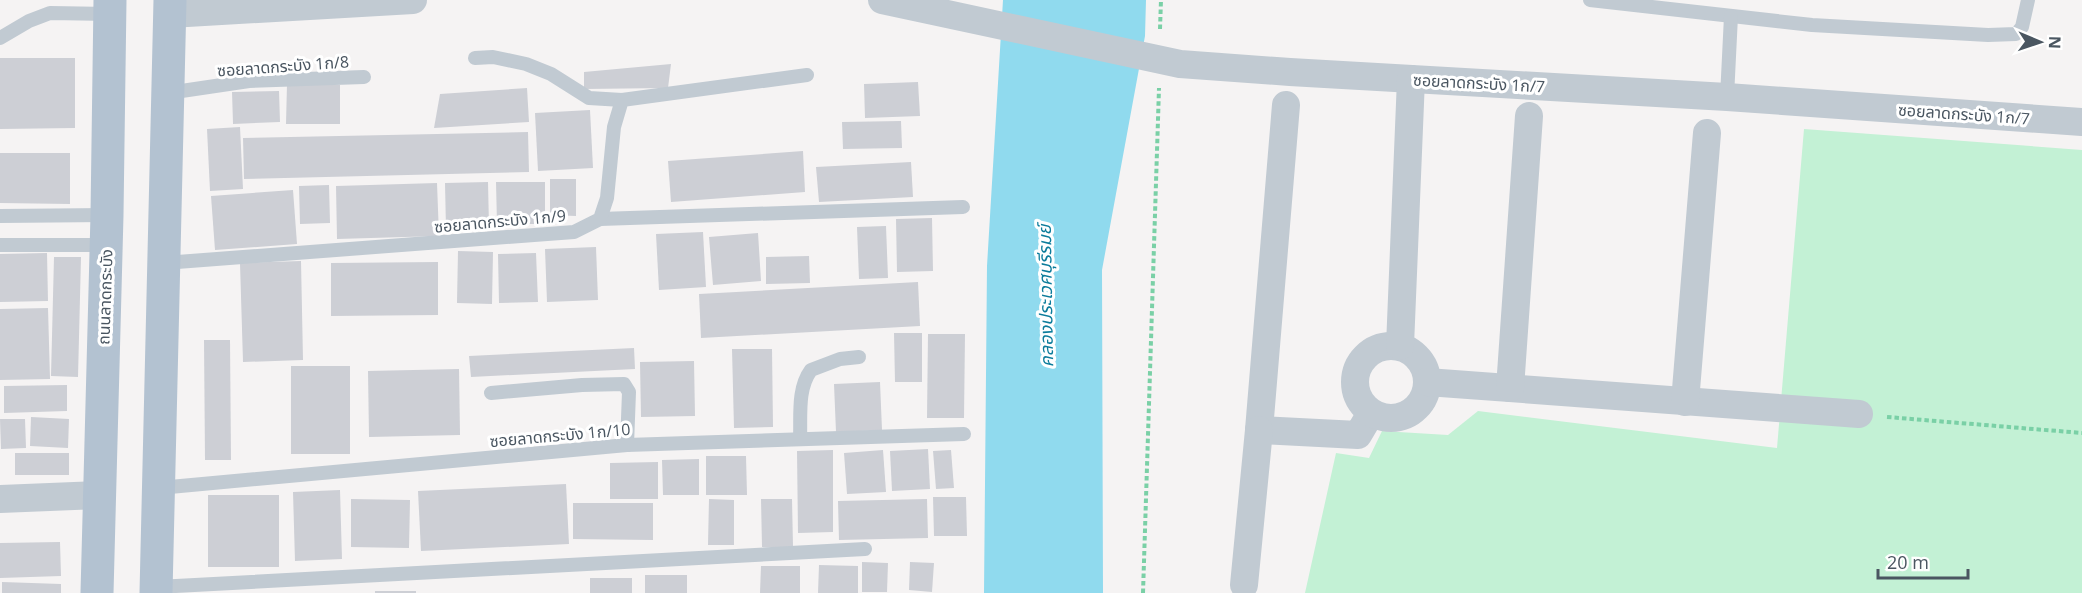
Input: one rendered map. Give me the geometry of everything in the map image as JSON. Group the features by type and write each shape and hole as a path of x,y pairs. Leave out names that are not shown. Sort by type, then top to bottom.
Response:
{"main road":[{"name":"ถนนลาดกระบัง","path":"97,593 107,230 110,7"},
{"path":"157,590 170,7"}],"street":[{"path":"170,7 413,0"},
{"name":"ซอยลาดกระบัง 1ก/7","path":"887,1 1180,64 1727,97 2082,122"},
{"path":"1400,346 1411,79"},
{"path":"1244,585 1286,105"},
{"path":"1510,388 1529,116"},
{"path":"1685,402 1707,133"},
{"path":"1388,345 1400,346 1420,359 1427,382 1425,394 1419,405 1410,413 1399,418 1387,418 1365,409 1354,388 1354,375 1358,364 1376,348 1388,345"},
{"path":"1427,382 1859,414"},
{"path":"1259,430 1358,435 1371,412"},
{"path":"0,499 99,495"}],"lane":[{"path":"1590,0 1812,25 1988,35 2016,34 2022,27 2028,0"},
{"path":"0,38 29,21 50,14 110,7"},
{"path":"1727,97 1731,16"},
{"path":"475,58 493,57 526,64 551,74 589,98 622,100 807,75"},
{"name":"ซอยลาดกระบัง 1ก/8","path":"168,93 249,81 364,77"},
{"path":"622,100 614,127 607,198 600,219 963,207"},
{"path":"0,216 107,230"},
{"name":"ซอยลาดกระบัง 1ก/9","path":"164,262 573,232 600,219"},
{"path":"0,246 107,230"},
{"path":"800,439 802,384 808,373 840,359 859,357"},
{"path":"492,393 582,385 624,384 629,392 627,445"},
{"name":"ซอยลาดกระบัง 1ก/10","path":"159,488 627,445 964,434"},
{"path":"157,590 865,549"}],"path":[{"path":"1160,40 1161,0"},
{"path":"1143,593 1159,87"},
{"path":"1859,414 2082,433"}],"green space":[{"path":"1804,129 2082,150 2082,593 1305,593 1336,453 1369,458 1382,431 1448,435 1478,411 1777,448"}],"water":[{"name":"คลองประเวศบุรีรมย์","path":"1003,0 1146,0 1145,36 1102,270 1103,593 984,593 987,266"}],"building":[{"path":"0,58 75,58 75,128 0,129"},
{"path":"671,64 668,88 584,89 584,72"},
{"path":"918,82 920,116 865,118 864,84"},
{"path":"287,84 340,85 340,124 286,124"},
{"path":"527,88 529,122 434,128 440,94"},
{"path":"279,91 280,122 233,124 232,92"},
{"path":"590,110 593,168 538,171 535,113"},
{"path":"901,121 902,148 843,149 842,122"},
{"path":"240,127 243,189 210,191 207,129"},
{"path":"528,132 529,172 244,179 243,138"},
{"path":"803,151 805,192 671,202 668,161"},
{"path":"0,153 70,153 70,204 0,203"},
{"path":"911,162 913,197 819,202 816,167"},
{"path":"550,179 576,179 576,216 550,215"},
{"path":"488,182 489,227 446,229 445,183"},
{"path":"496,182 545,182 545,224 497,224"},
{"path":"437,183 439,236 337,239 336,186"},
{"path":"329,185 330,223 300,224 299,186"},
{"path":"293,190 297,244 215,250 211,196"},
{"path":"932,218 933,271 897,272 896,219"},
{"path":"886,226 888,278 859,279 857,227"},
{"path":"703,232 706,287 659,290 656,234"},
{"path":"758,233 761,281 713,285 709,237"},
{"path":"596,247 598,300 547,302 545,249"},
{"path":"458,251 493,252 492,304 457,303"},
{"path":"47,253 48,301 0,302 0,254"},
{"path":"536,253 538,302 499,303 498,254"},
{"path":"809,256 810,283 766,284 766,257"},
{"path":"54,257 81,257 78,377 51,376"},
{"path":"301,261 303,360 243,362 240,263"},
{"path":"438,262 438,315 331,316 331,263"},
{"path":"918,282 920,326 701,338 699,294"},
{"path":"48,308 50,379 0,380 0,309"},
{"path":"894,333 922,333 922,382 895,382"},
{"path":"928,334 965,334 964,418 927,418"},
{"path":"204,340 230,340 231,460 205,460"},
{"path":"634,348 635,369 471,377 469,356"},
{"path":"732,349 772,349 773,427 734,428"},
{"path":"694,361 695,416 641,417 640,362"},
{"path":"291,366 350,366 350,454 291,454"},
{"path":"459,369 460,435 369,437 368,371"},
{"path":"880,382 882,430 836,432 834,384"},
{"path":"67,385 67,411 4,413 4,386"},
{"path":"31,417 69,419 68,448 30,446"},
{"path":"0,419 25,419 26,448 1,449"},
{"path":"928,449 930,489 892,491 890,451"},
{"path":"833,450 833,532 798,533 797,451"},
{"path":"883,450 886,492 847,494 844,453"},
{"path":"951,450 954,488 936,489 933,451"},
{"path":"15,453 69,453 69,475 15,475"},
{"path":"706,456 746,456 747,495 706,495"},
{"path":"699,459 699,495 663,495 662,460"},
{"path":"658,462 658,499 610,499 610,463"},
{"path":"566,484 569,544 421,551 418,491"},
{"path":"340,490 342,559 295,561 293,492"},
{"path":"208,495 279,495 279,567 208,567"},
{"path":"933,497 966,497 967,536 934,536"},
{"path":"351,499 410,500 409,548 351,547"},
{"path":"709,499 734,500 734,545 708,545"},
{"path":"761,499 792,499 793,547 762,547"},
{"path":"927,499 928,538 839,540 838,501"},
{"path":"573,503 653,503 653,540 573,539"},
{"path":"60,542 61,576 0,578 0,543"},
{"path":"862,562 888,563 887,592 862,592"},
{"path":"910,562 934,563 932,592 909,590"},
{"path":"819,565 858,566 858,593 818,593"},
{"path":"761,566 800,566 800,593 760,593"},
{"path":"645,575 687,575 687,593 645,593"},
{"path":"590,578 632,578 632,593 590,593"},
{"path":"2,582 61,584 61,593 2,593"},
{"path":"375,591 416,591 416,593 375,593"}]}
